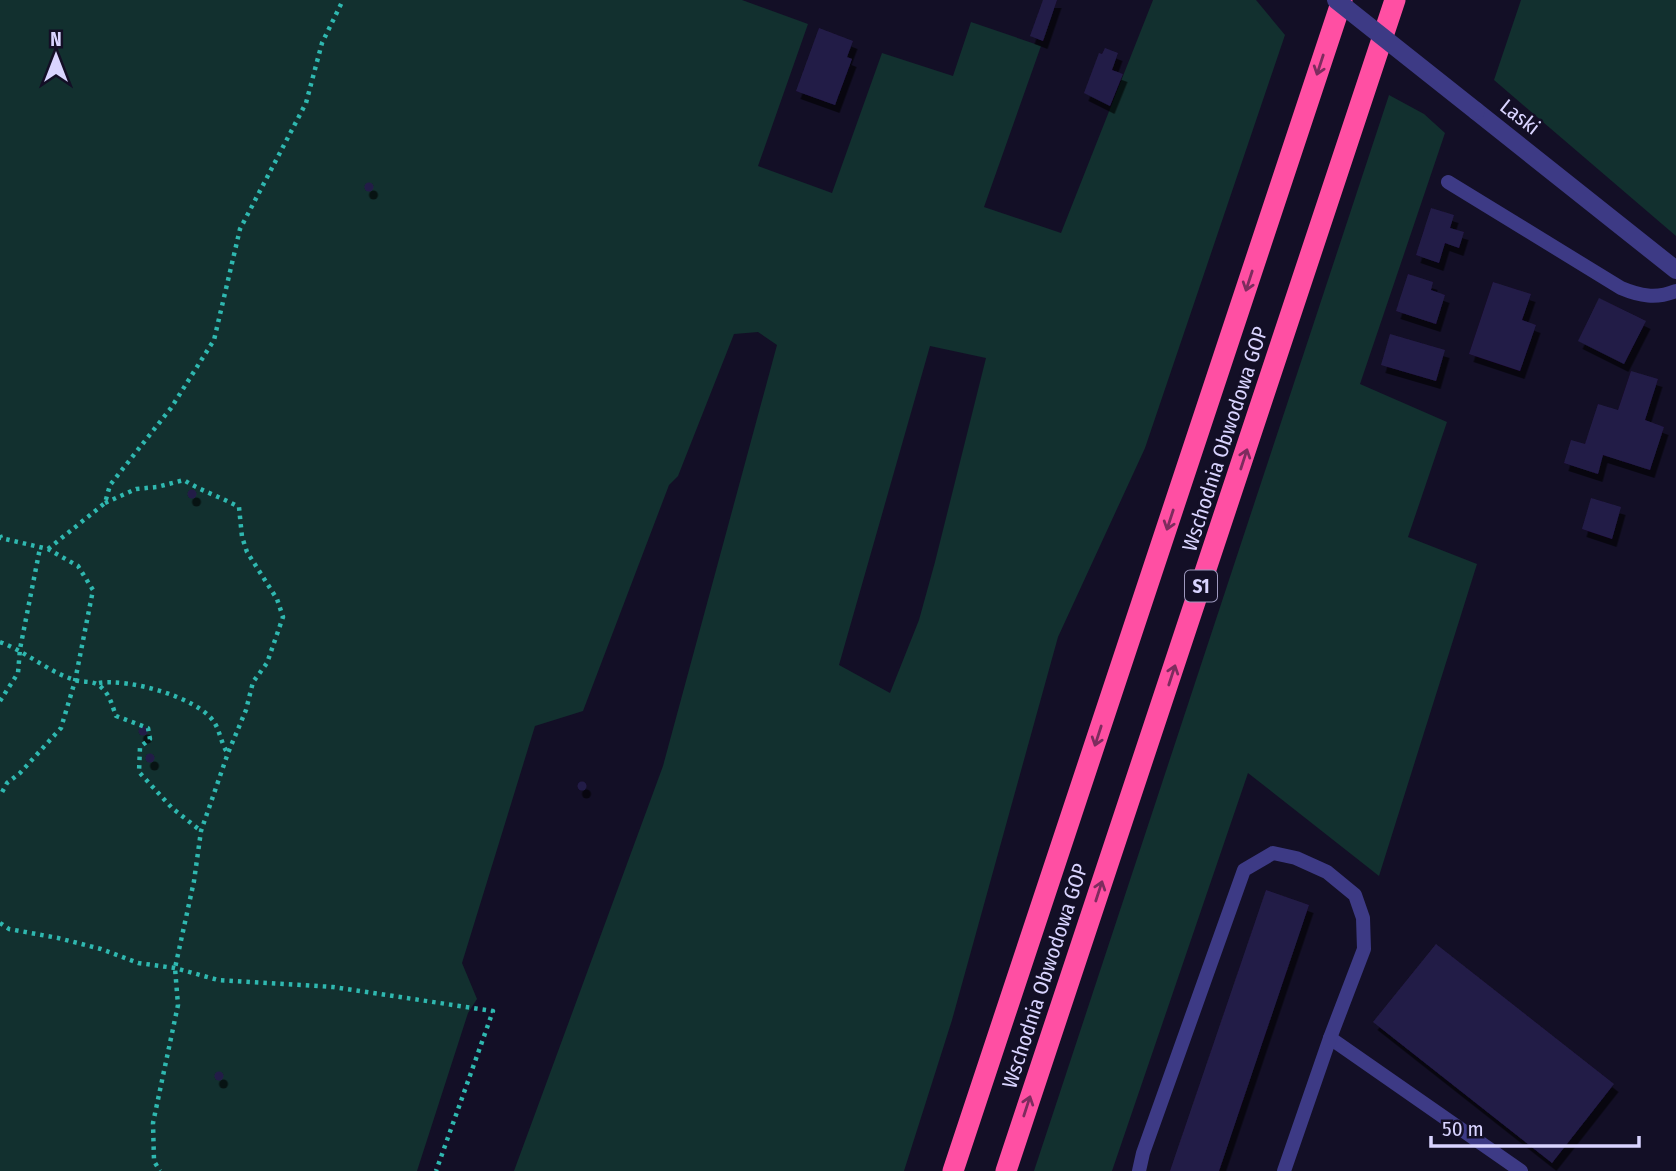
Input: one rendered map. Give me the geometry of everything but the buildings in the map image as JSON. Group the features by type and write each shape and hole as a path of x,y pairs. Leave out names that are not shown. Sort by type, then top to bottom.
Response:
{"highway":[{"name":"Wschodnia Obwodowa GOP","path":"953,1171 1342,0"},
{"name":"Wschodnia Obwodowa GOP","path":"1006,1171 1395,0"}],"street":[{"name":"Laski","path":"1336,0 1676,270"}],"lane":[{"path":"1448,182 1621,288 1649,296 1676,291"},
{"path":"1139,1171 1143,1153 1244,870 1273,853 1296,858 1327,872 1355,895 1363,918 1364,949 1284,1171"},
{"path":"1330,1038 1521,1171"}],"path":[{"path":"105,503 110,485 170,408 214,340 240,229 306,103 322,43 343,0"},
{"path":"48,549 105,503 136,489 184,480 239,507 242,537 247,552 277,599 283,617 267,663 253,682 246,710 201,831 194,881 175,968 178,1004 153,1123 154,1161 160,1171"},
{"path":"0,535 1,538 48,549 78,566 93,590 75,681 61,728 7,783 0,796"},
{"path":"0,702 18,673 20,649 40,548"},
{"path":"0,642 20,649 48,668 75,681 108,681 136,685 196,705 214,722 228,753"},
{"path":"98,683 109,695 116,716 148,728 150,732 150,739 140,747 139,772 172,808 201,831"},
{"path":"0,923 9,929 101,949 138,963 175,968 218,979 333,987 493,1011 436,1171"}],"green space":[{"path":"0,0 742,0 808,24 758,166 832,193 882,53 953,76 971,22 1041,46 984,207 1061,233 1153,0 1256,0 1285,35 1145,448 1058,637 952,1020 904,1171 514,1171 663,766 777,345 758,332 734,334 678,476 669,485 583,711 535,726 462,963 477,999 468,1013 417,1171 0,1171","holes":["930,346 986,358 919,620 890,693 839,665"]},
{"path":"1521,0 1676,0 1676,236 1494,80"},
{"path":"1389,95 1424,114 1445,133 1360,384 1447,422 1408,537 1477,564 1379,876 1248,773 1112,1171 1034,1171"}]}
